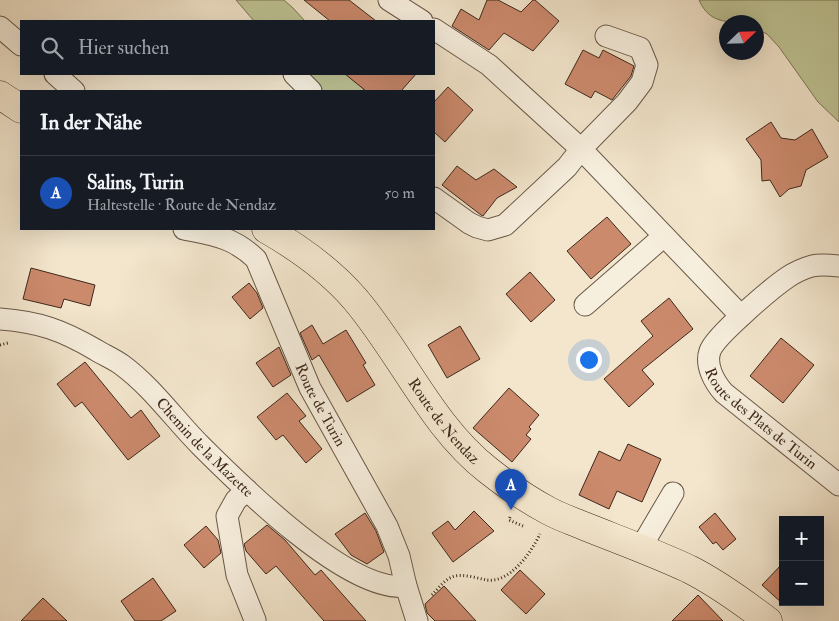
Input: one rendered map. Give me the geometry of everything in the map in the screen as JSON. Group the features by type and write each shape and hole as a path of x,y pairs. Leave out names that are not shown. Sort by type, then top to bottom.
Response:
{"main road":[{"path":"0,95 20,108"},
{"name":"Route de Nendaz","path":"268,230 312,258 334,277 354,299 374,324 440,419 475,460 520,494 551,512 690,570 744,603 768,621"}],"street":[{"path":"389,0 420,20"},
{"path":"0,27 20,44"},
{"path":"435,30 489,65 581,149 741,316"},
{"path":"435,199 469,223 488,230 504,225 522,210 567,167 581,149 627,102 642,82 647,65 640,48 606,36"},
{"path":"56,75 73,90"},
{"path":"295,75 310,90"},
{"name":"Route de Turin","path":"189,230 220,236 243,247 256,259 264,274 310,388 387,526 399,556 417,621"},
{"path":"585,305 664,236"},
{"name":"Route des Plats de Turin","path":"839,266 811,266 789,276 741,316 717,339 709,351 710,369 717,385 839,486"},
{"name":"Chemin de la Mazette","path":"0,319 26,321 50,327 121,364 135,376 201,446 287,526 339,564 376,583 406,586"},
{"path":"247,490 236,500 227,516 237,574 255,620"},
{"path":"640,549 673,493"}],"path":[{"path":"428,599 448,578 454,576 491,580 505,576 525,556 540,534"}],"green space":[{"path":"236,0 284,0 304,20 253,20"},
{"path":"699,0 839,0 839,122 818,102 779,47 764,32 764,15 719,15 719,19 709,14"},
{"path":"301,75 351,75 364,90 315,90"}],"building":[{"path":"304,0 349,0 375,20 329,20"},
{"path":"487,0 498,0 521,12 535,0 559,21 533,51 504,33 489,50 452,26 461,9 479,20"},
{"path":"583,50 599,58 603,50 634,66 631,76 612,100 595,91 591,98 565,84"},
{"path":"346,75 415,75 402,90 365,90"},
{"path":"448,87 473,110 445,142 435,133 435,101"},
{"path":"771,122 781,138 795,140 812,129 828,157 806,170 801,186 789,189 780,197 770,180 762,181 761,160 746,139"},
{"path":"457,166 476,180 494,169 517,187 497,198 483,216 442,185"},
{"path":"607,217 631,244 591,279 567,251"},
{"path":"31,268 95,285 90,306 64,299 61,308 23,299"},
{"path":"530,272 555,300 531,322 506,294"},
{"path":"249,283 257,293 263,308 250,319 232,297"},
{"path":"669,298 693,329 642,370 654,384 629,407 604,379 653,336 641,321"},
{"path":"312,325 323,344 346,330 366,363 363,365 375,385 347,402 319,355 312,360 300,333"},
{"path":"460,326 480,359 447,378 428,345"},
{"path":"781,338 814,365 783,403 750,376"},
{"path":"279,347 291,375 273,387 256,363"},
{"path":"85,362 131,418 141,410 160,436 128,460 82,402 75,407 57,384"},
{"path":"509,388 539,415 529,427 531,429 526,435 531,439 512,462 473,428"},
{"path":"287,393 306,416 299,421 322,449 306,463 283,435 276,440 257,417"},
{"path":"628,444 661,459 642,502 617,491 609,509 579,495 599,451 620,461"},
{"path":"474,511 494,531 453,562 432,533 448,521 455,530"},
{"path":"365,513 376,531 384,552 367,564 351,555 335,534"},
{"path":"715,513 736,539 723,550 716,542 713,544 699,527"},
{"path":"267,525 285,540 315,575 321,570 366,621 324,621 276,566 266,574 246,551 244,544"},
{"path":"206,526 218,540 221,553 204,568 184,545"},
{"path":"779,567 779,600 762,585"},
{"path":"520,570 545,594 526,614 501,590"},
{"path":"153,578 176,611 161,621 135,621 121,601"},
{"path":"444,586 476,621 435,621 427,613 425,604"},
{"path":"698,595 723,621 672,621"},
{"path":"43,598 67,621 21,621"}],"place":[{"name":"Salins, Turin","path":"511,510"}]}
